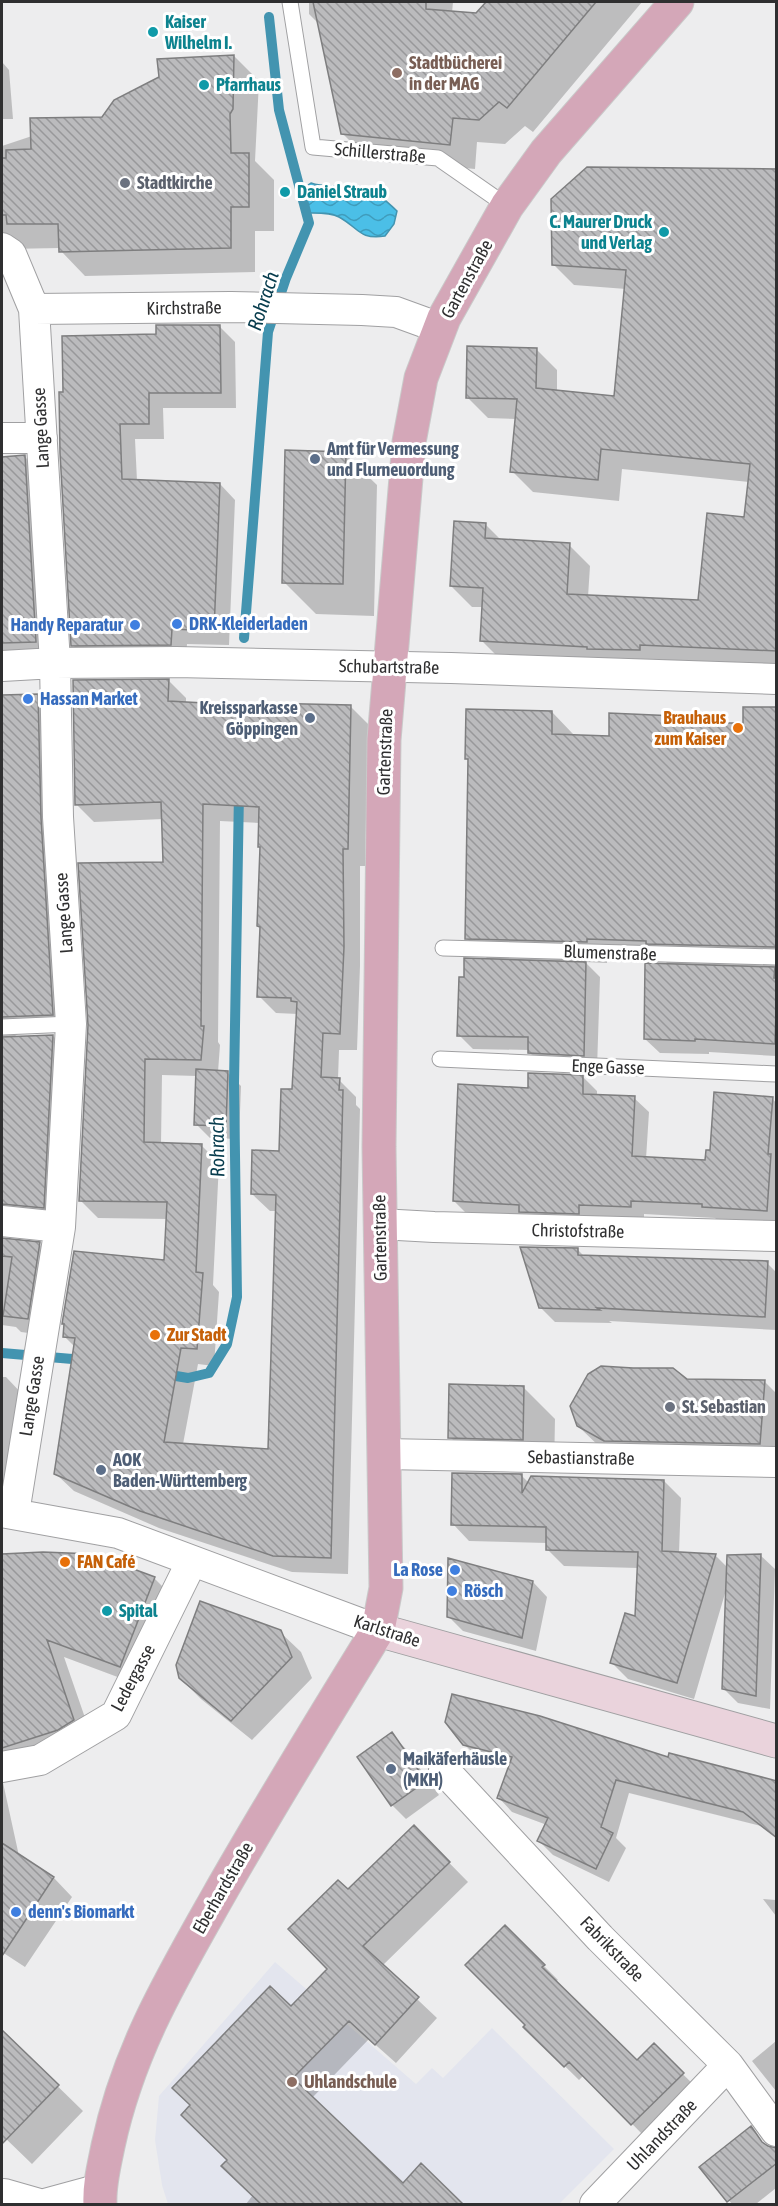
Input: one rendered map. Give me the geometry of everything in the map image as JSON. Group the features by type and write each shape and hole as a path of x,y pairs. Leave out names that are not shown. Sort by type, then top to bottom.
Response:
{"main road":[{"name":"Gartenstraße","path":"386,1588 380,1224 384,740 409,442 421,378 440,327 507,206 546,152 677,2"},
{"name":"Eberhardstraße","path":"100,2197 114,2120 133,2060 159,2001 239,1858 378,1630 386,1588"},
{"name":"Karlstraße","path":"378,1630 777,1741"}],"street":[{"name":"Lange Gasse","path":"2,248 11,254 34,309 55,663 58,817 71,1024 60,1227 37,1370 8,1512"},
{"name":"Kirchstraße","path":"34,309 287,308 396,312 440,327"},
{"path":"2,438 42,438"},
{"name":"Schubartstraße","path":"2,666 176,662 777,679"},
{"path":"2,1221 60,1227"},
{"name":"Christofstraße","path":"380,1224 446,1228 777,1236"},
{"name":"Sebastianstraße","path":"385,1454 777,1462"},
{"name":"Karlstraße","path":"8,1512 118,1533 378,1630"},
{"name":"Ledergasse","path":"2,1767 40,1760 116,1715 192,1561"},
{"name":"Fabrikstraße","path":"444,1770 600,1938 728,2065 777,2131"},
{"name":"Uhlandstraße","path":"595,2205 728,2065"},
{"path":"2,2194 39,2205"},
{"path":"45,2205 100,2197"}],"lane":[{"name":"Schillerstraße","path":"290,2 313,147 438,158 507,206"},
{"name":"Blumenstraße","path":"443,948 777,957"},
{"path":"2,1027 71,1024"},
{"name":"Enge Gasse","path":"441,1059 777,1074"}],"shaded area":[{"name":"Uhlandschule","path":"275,1962 416,2084 432,2068 443,2078 492,2028 614,2149 559,2204 168,2204 162,2185 155,2140 159,2096"}],"water":[{"path":"311,183 326,186 355,185 371,190 397,211 394,224 385,236 376,237 364,235 335,215 305,213 299,191"}],"building":[{"name":"Stadtbücherei in der MAG","path":"313,2 426,2 426,9 476,13 486,2 596,2 507,108 499,102 479,120 453,118 450,145 341,134"},
{"name":"Stadtkirche","path":"234,55 233,109 230,114 231,153 249,153 249,207 231,207 231,248 59,252 58,224 7,224 6,215 2,215 2,158 6,158 6,150 31,149 30,118 102,117 114,100 159,77 157,59"},
{"path":"587,167 777,169 777,651 640,645 640,650 587,649 587,647 480,641 483,588 450,586 454,521 486,523 485,538 570,543 567,594 698,600 707,513 744,517 750,464 601,449 598,480 510,472 517,399 466,398 467,346 537,348 536,388 614,396 626,270 552,265 551,199"},
{"path":"156,325 220,325 221,393 149,393 149,424 120,424 122,479 220,483 214,631 172,629 171,645 71,646 60,453 59,392 63,392 62,336 156,334"},
{"path":"285,450 346,452 343,584 282,583"},
{"path":"25,455 36,642 2,643 2,457"},
{"path":"169,679 168,701 262,706 262,703 351,705 348,849 343,849 344,947 340,1034 323,1033 321,1077 340,1078 339,1090 343,1090 331,1558 273,1556 140,1511 54,1474 75,1338 63,1337 64,1324 62,1324 74,1251 164,1260 167,1202 79,1201 88,1025 78,863 163,862 161,802 75,805 73,680","holes":["203,804 259,807 257,926 260,927 257,997 291,998 291,1001 297,1002 292,1089 281,1089 279,1151 252,1150 251,1194 276,1195 268,1449 164,1442 181,1348 197,1349 203,1273 196,1272 202,1144 144,1142 145,1059 201,1060 204,1026 201,1026"]},
{"path":"38,694 41,818 53,1015 2,1017 2,695"},
{"path":"743,707 777,707 776,947 646,944 646,941 587,939 587,942 465,939 468,759 465,759 466,709 552,711 552,734 609,736 609,713 676,716 675,723 743,723"},
{"path":"464,958 586,962 584,1056 528,1053 528,1037 457,1036 459,977 464,977"},
{"path":"645,963 775,967 774,978 777,978 775,1044 695,1039 695,1041 644,1039"},
{"path":"53,1035 44,1208 2,1204 2,1037"},
{"path":"196,1069 228,1071 226,1126 194,1125"},
{"path":"528,1073 583,1075 583,1094 635,1096 632,1156 705,1160 706,1150 710,1150 714,1092 773,1097 768,1154 771,1154 767,1211 702,1207 702,1204 631,1201 631,1207 579,1205 579,1214 519,1212 519,1205 453,1201 458,1084 528,1088"},
{"path":"2,1238 40,1242 28,1319 3,1316 12,1257 2,1256"},
{"path":"520,1247 578,1248 578,1255 768,1261 765,1317 597,1308 600,1310 539,1308"},
{"name":"St. Sebastian","path":"601,1366 673,1368 687,1379 765,1380 760,1444 604,1441 577,1426 570,1406 588,1374"},
{"path":"449,1384 524,1386 523,1440 448,1438"},
{"path":"452,1473 522,1474 522,1493 531,1476 664,1480 662,1551 716,1554 677,1683 610,1663 625,1613 635,1616 638,1552 546,1550 546,1527 451,1525"},
{"path":"43,1552 93,1554 155,1577 120,1667 47,1640 74,1720 58,1730 2,1748 2,1554"},
{"path":"761,1554 756,1696 722,1689 727,1555"},
{"path":"448,1558 533,1581 522,1638 447,1617"},
{"path":"200,1601 281,1630 292,1657 231,1721 179,1678 176,1665"},
{"path":"452,1694 540,1716 668,1757 669,1753 777,1781 777,1838 743,1812 616,1780 601,1827 613,1833 596,1869 537,1841 548,1818 497,1798 512,1757 463,1745 445,1722"},
{"name":"Maikäferhäusle (MKH)","path":"392,1732 426,1781 391,1806 357,1757"},
{"path":"414,1825 450,1862 363,1946 419,1997 375,2045 349,2021 293,2078 403,2183 421,2163 464,2205 262,2205 221,2166 227,2160 181,2115 190,2105 172,2088 270,1986 291,2006 327,1969 288,1929 338,1880 348,1889"},
{"name":"denn's Biomarkt","path":"2,1843 54,1877 2,1956"},
{"path":"505,1925 545,1965 542,1967 637,2060 654,2043 684,2073 631,2125 569,2062 564,2067 465,1965"},
{"path":"2,2030 59,2085 2,2144"},
{"path":"751,2126 762,2142 777,2148 777,2163 727,2202 699,2167"}],"waterway":[{"name":"Rohrach","path":"244,638 268,332 286,278 309,223 279,110 269,17"},
{"name":"Rohrach","path":"164,1374 188,1378 209,1373 227,1344 237,1297 234,1084 239,792"},
{"name":"Rohrach","path":"2,1353 84,1360"}],"place":[{"name":"Kaiser Wilhelm I.","path":"153,32"},
{"name":"Stadtbücherei in der MAG","path":"397,73"},
{"name":"Pfarrhaus","path":"204,85"},
{"name":"Stadtkirche","path":"125,183"},
{"name":"Daniel Straub","path":"285,192"},
{"name":"C. Maurer Druck und Verlag","path":"664,232"},
{"name":"Amt für Vermessung und Flurneuordung","path":"315,459"},
{"name":"DRK-Kleiderladen","path":"177,624"},
{"name":"Handy Reparatur","path":"135,625"},
{"name":"Hassan Market","path":"28,699"},
{"name":"Kreissparkasse Göppingen","path":"310,718"},
{"name":"Brauhaus zum Kaiser","path":"738,728"},
{"name":"Zur Stadt","path":"155,1335"},
{"name":"St. Sebastian","path":"670,1407"},
{"name":"AOK Baden-Württemberg","path":"101,1470"},
{"name":"FAN Café","path":"65,1562"},
{"name":"La Rose","path":"455,1570"},
{"name":"Rösch","path":"452,1591"},
{"name":"Spital","path":"107,1611"},
{"name":"Maikäferhäusle (MKH)","path":"391,1769"},
{"name":"denn's Biomarkt","path":"16,1912"},
{"name":"Uhlandschule","path":"292,2082"}]}
